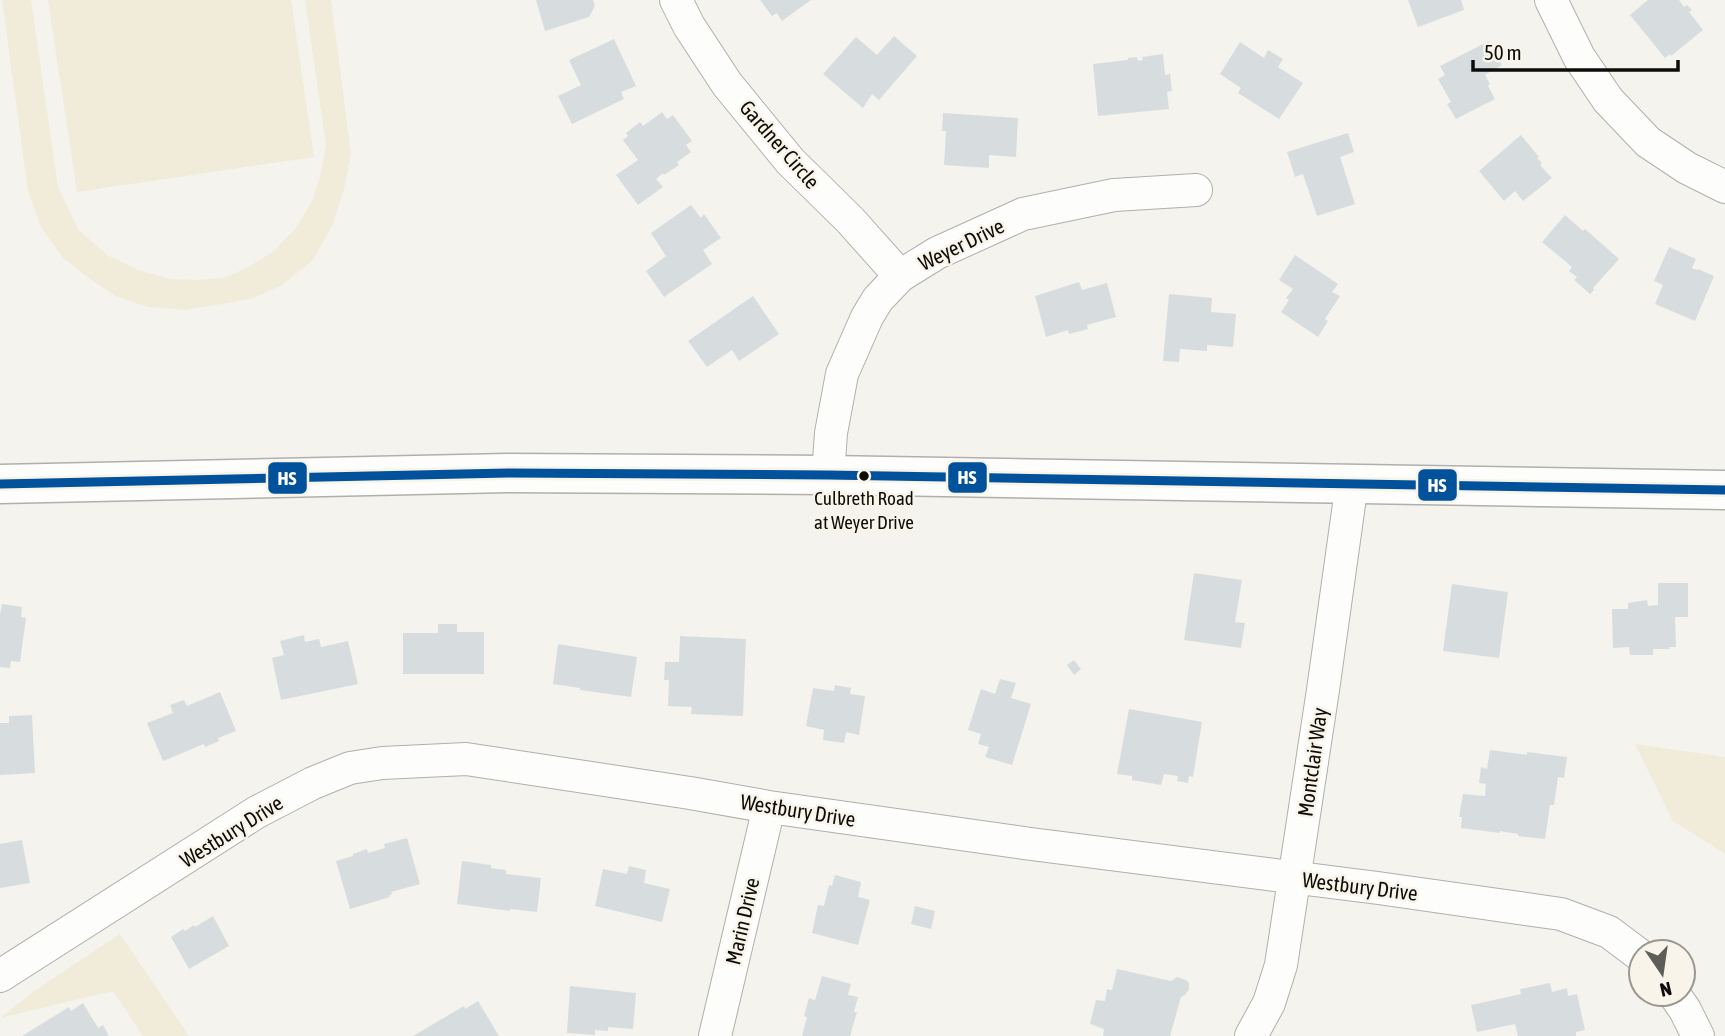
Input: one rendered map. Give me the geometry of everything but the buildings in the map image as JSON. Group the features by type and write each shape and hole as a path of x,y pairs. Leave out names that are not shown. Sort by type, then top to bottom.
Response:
{"street":[{"name":"Gardner Circle","path":"676,0 712,62 790,161 850,220 900,276"},
{"path":"1551,0 1578,57 1608,100 1648,142 1687,168 1725,187"},
{"name":"Weyer Drive","path":"828,475 831,433 842,374 867,317 878,299 900,276 937,253 1023,214 1114,195 1196,190"},
{"path":"0,484 508,473 828,475 1725,490"},
{"name":"Montclair Way","path":"1251,1036 1269,1003 1282,965 1352,483"},
{"name":"Westbury Drive","path":"0,976 257,812 313,783 349,768 382,763 466,759 769,807 1562,914 1609,932 1627,946"},
{"name":"Marin Drive","path":"715,1036 769,807"},
{"path":"1684,1008 1698,1036"}],"shaded area":[{"path":"2,0 31,0 58,187 78,229 107,255 138,270 171,279 196,280 223,278 247,268 274,251 296,228 313,199 326,145 305,0 331,0 351,154 333,224 313,260 282,285 251,299 185,310 148,307 115,296 62,257 41,227 28,191"},
{"path":"48,0 291,0 314,157 77,192"},
{"path":"1635,744 1725,757 1725,854 1673,821"},
{"path":"120,934 189,1036 143,1036 113,991 0,1018 33,992"}],"transit line":[{"name":"HS","path":"0,484 508,473 828,475 1725,490"}],"place":[{"name":"Culbreth Road at Weyer Drive","path":"864,476"}]}
